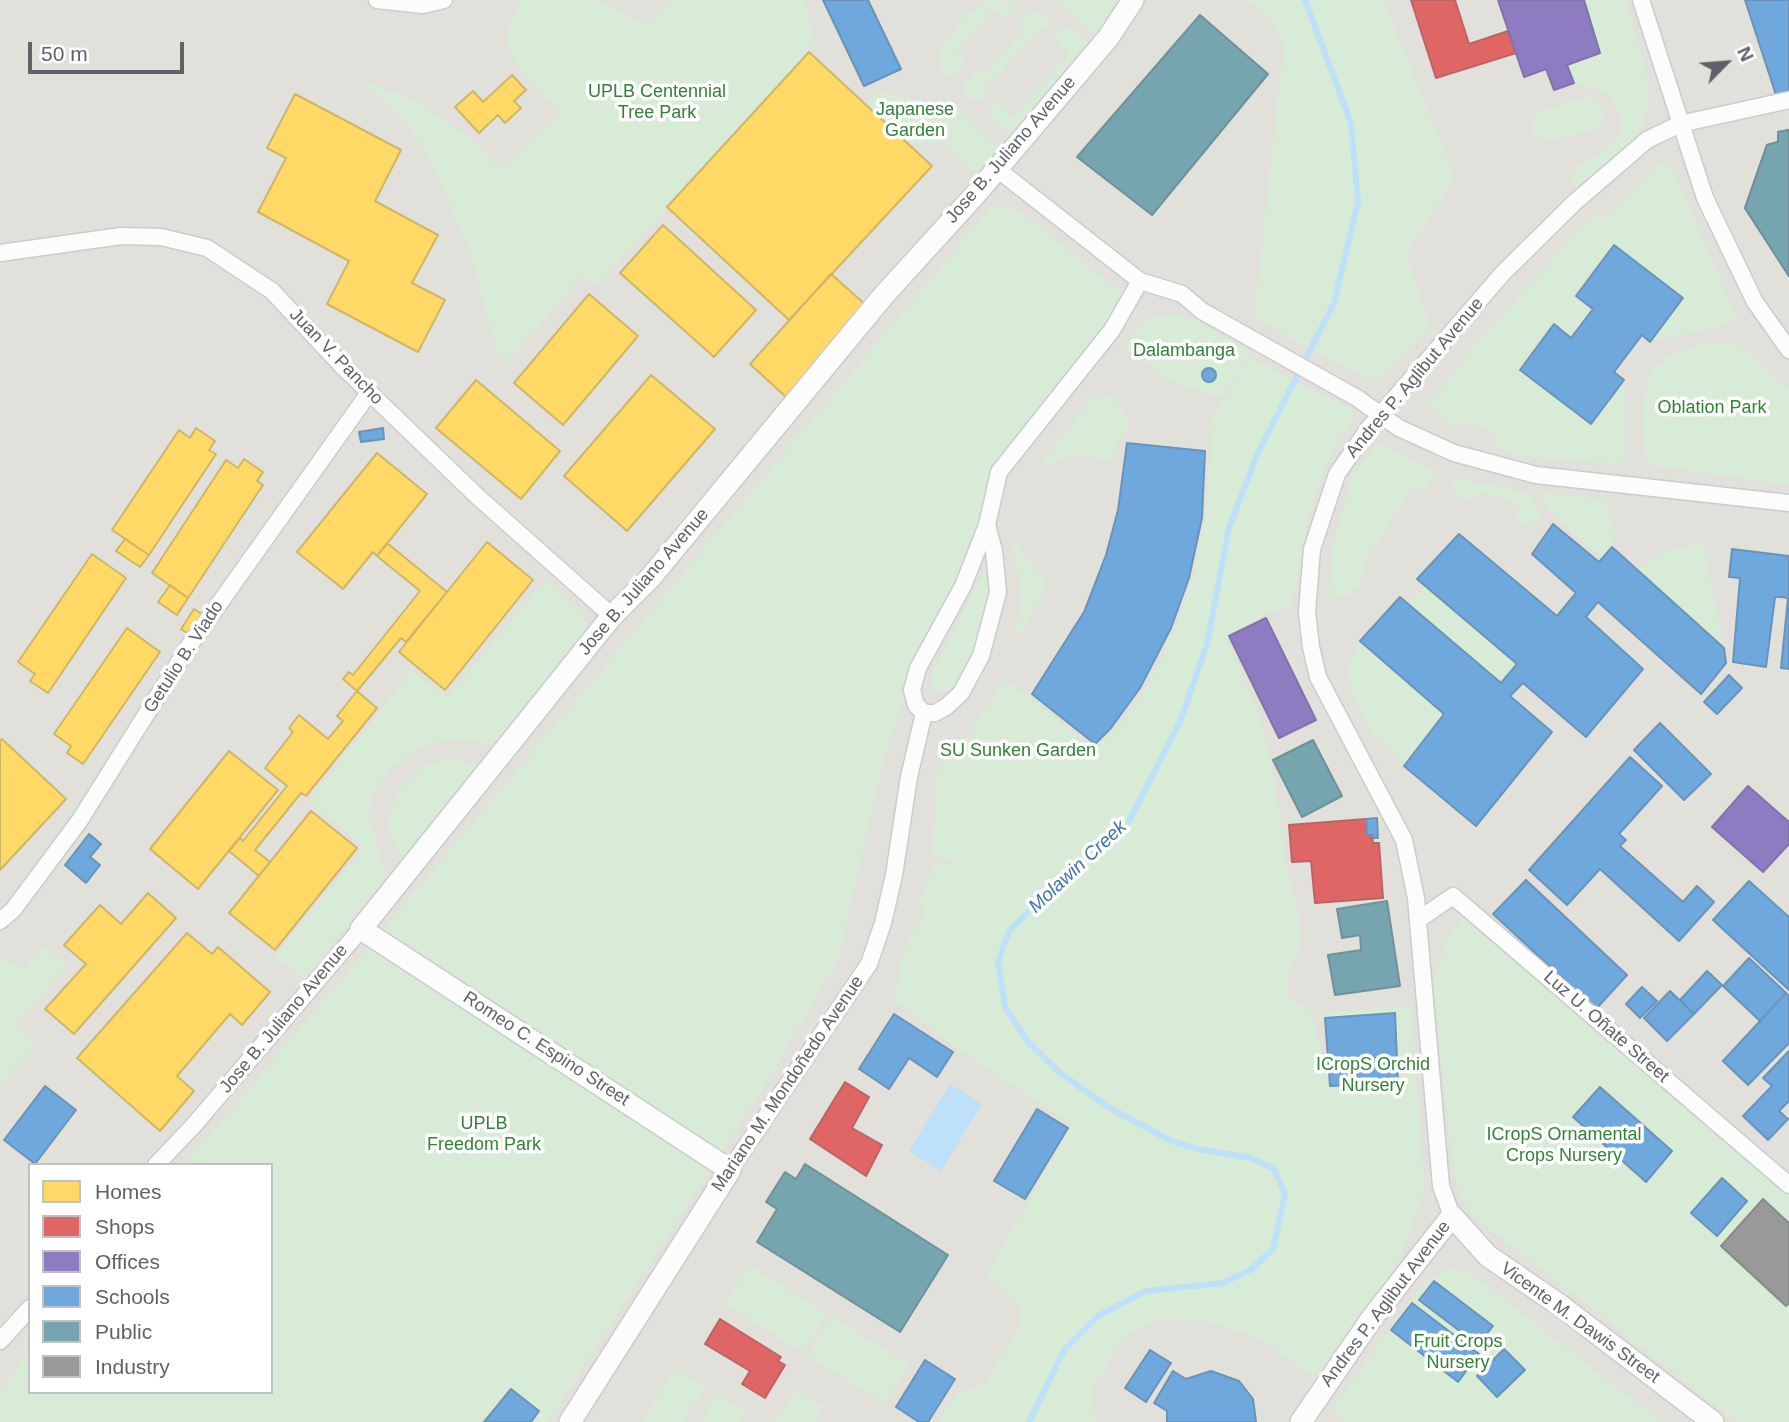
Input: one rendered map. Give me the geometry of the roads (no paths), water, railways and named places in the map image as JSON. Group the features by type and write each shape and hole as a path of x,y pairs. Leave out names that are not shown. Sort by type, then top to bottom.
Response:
{"street":[{"path":"377,0 423,5 444,0"},
{"name":"Jose B. Juliano Avenue","path":"158,1163 194,1125 361,929 612,617 652,577 884,295 997,169 1108,38 1133,0"},
{"path":"1641,0 1704,198 1766,321 1789,350"},
{"name":"Andres P. Aglibut Avenue","path":"1301,1422 1372,1318 1452,1216 1441,1186 1421,971 1421,918 1404,840 1318,677 1308,620 1312,549 1337,474 1380,414 1503,273 1575,202 1647,140 1680,124 1789,100"},
{"path":"997,169 1140,281 1182,295 1202,311 1259,345 1357,398 1399,428 1454,453 1493,466 1536,475 1789,503"},
{"name":"Juan V. Pancho","path":"0,253 121,236 161,237 207,248 272,291 369,393 478,497 612,617"},
{"name":"Mariano M. Mondoñedo Avenue","path":"987,525 996,562 998,592 982,656 961,693 947,707 935,713 923,713 916,705 912,690 918,667 963,586 987,525 999,472 1112,330 1140,281"},
{"name":"Getulio B. Viado","path":"0,921 13,910 80,820 189,646 369,393"},
{"name":"Mariano M. Mondoñedo Avenue","path":"570,1422 730,1170 869,964 888,899 923,713"},
{"name":"Luz U. Oñate Street","path":"1421,918 1453,896 1789,1185"},
{"name":"Romeo C. Espino Street","path":"361,929 730,1170"},
{"name":"Vicente M. Dawis Street","path":"1452,1216 1488,1256 1561,1306 1713,1422"},
{"path":"0,1341 28,1310"}],"water":[{"path":"950,1084 982,1104 941,1171 909,1151"}],"waterway":[{"name":"Molawin Creek","path":"1029,1422 1064,1350 1098,1316 1146,1291 1223,1283 1252,1269 1273,1249 1285,1194 1274,1169 1251,1158 1197,1149 1171,1141 1110,1108 1060,1073 1028,1042 1005,1007 998,962 1009,931 1064,877 1128,823 1180,722 1207,644 1229,528 1257,455 1334,303 1358,202 1351,123 1305,0"}],"park label":[{"name":"UPLB Centennial Tree Park","path":"657,102"},
{"name":"Japanese Garden","path":"915,120"},
{"name":"Dalambanga","path":"1184,351"},
{"name":"Oblation Park","path":"1712,408"},
{"name":"SU Sunken Garden","path":"1018,751"},
{"name":"ICropS Orchid Nursery","path":"1373,1075"},
{"name":"UPLB Freedom Park","path":"484,1134"},
{"name":"ICropS Ornamental Crops Nursery","path":"1564,1145"},
{"name":"Fruit Crops Nursery","path":"1458,1352"}]}
